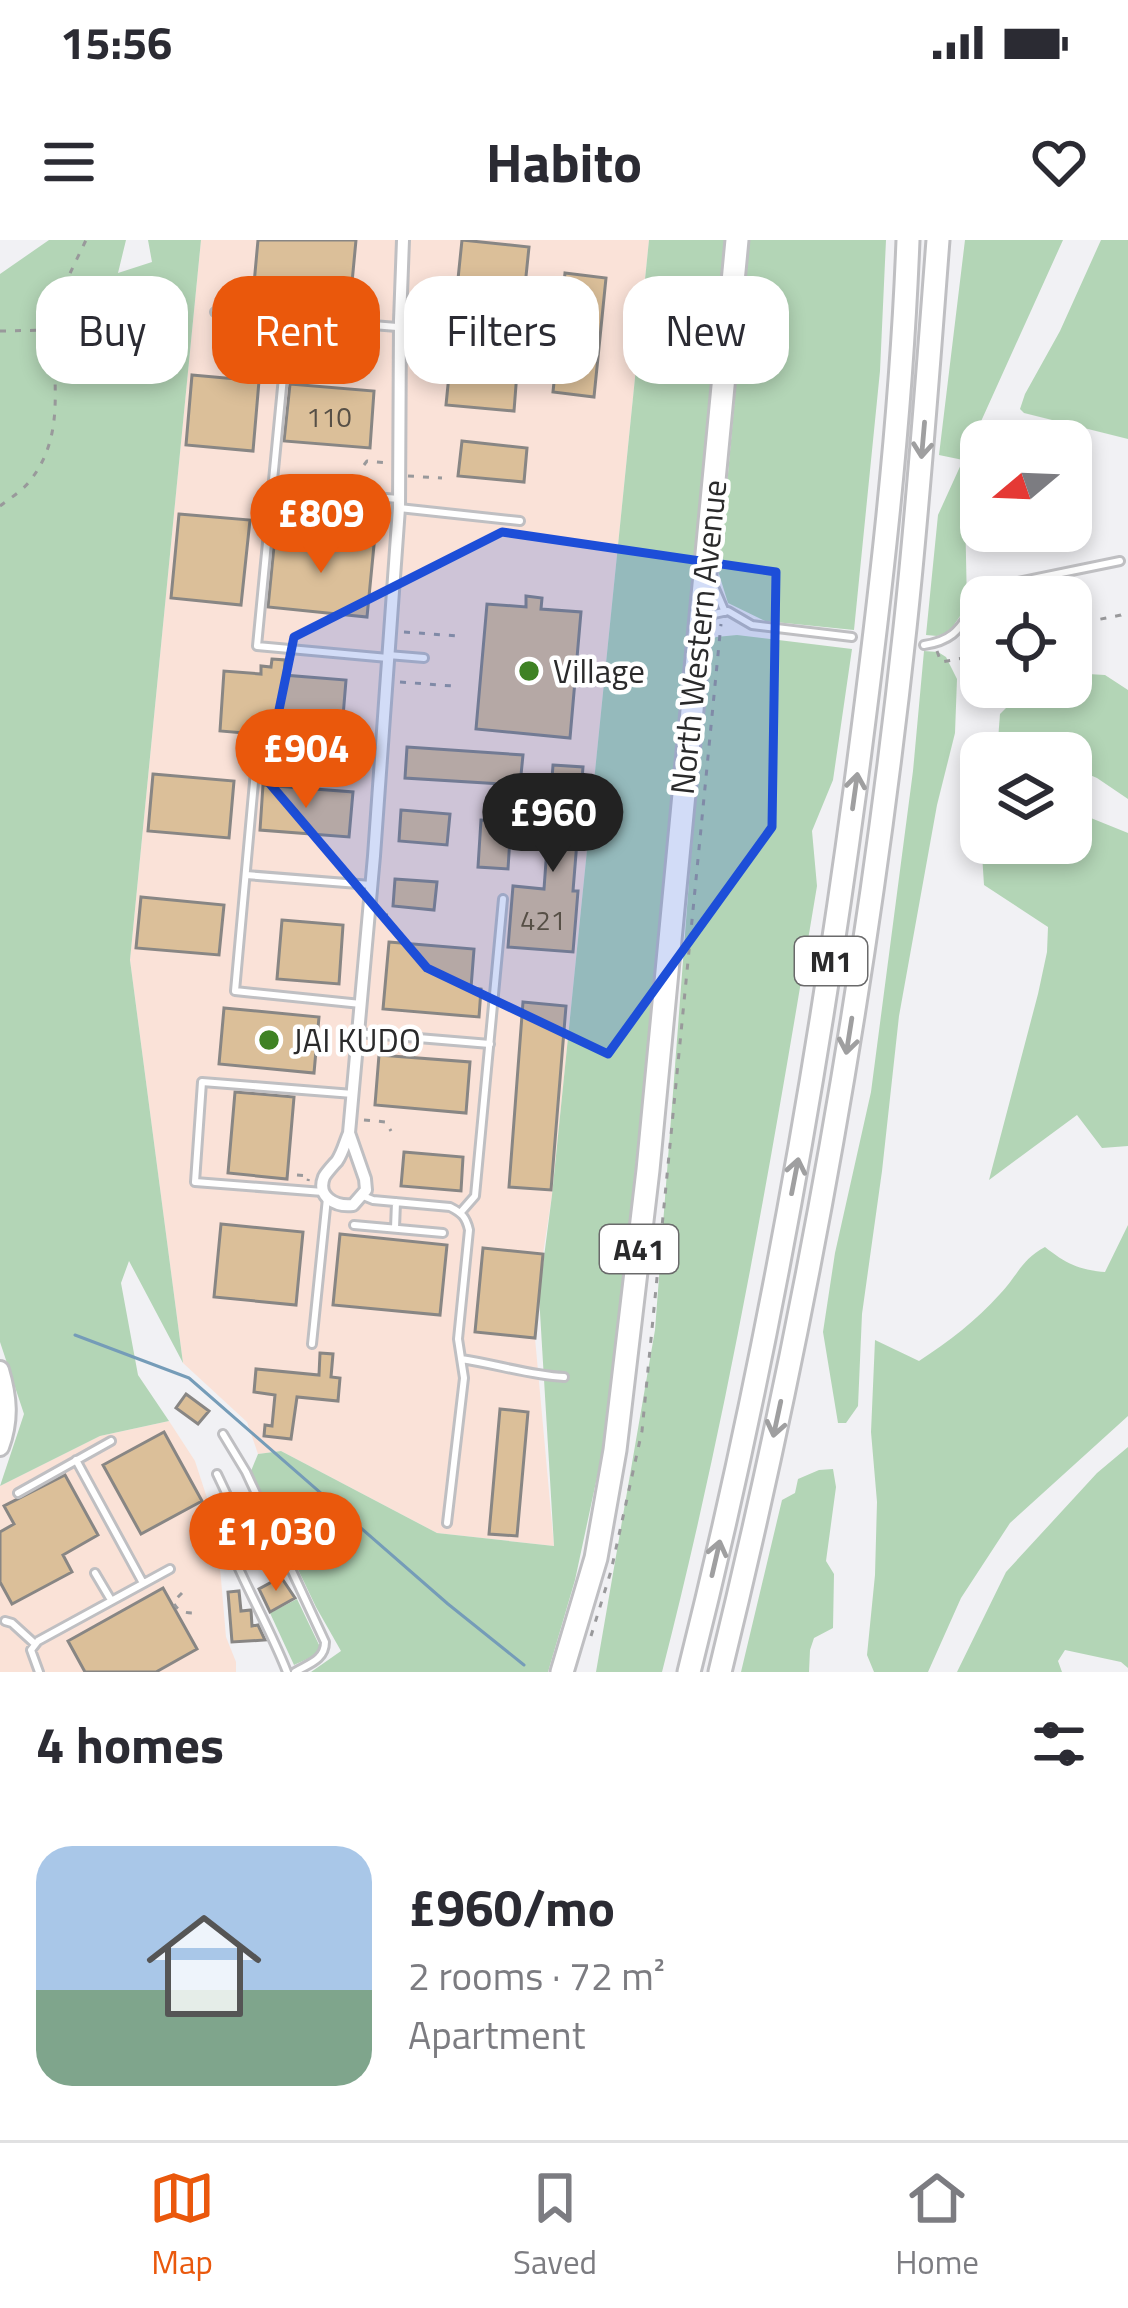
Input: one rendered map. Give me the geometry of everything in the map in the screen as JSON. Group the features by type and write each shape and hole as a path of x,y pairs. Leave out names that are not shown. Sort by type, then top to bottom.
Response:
{"highway":[{"name":"North Western Avenue","path":"562,1672 596,1558 615,1450 648,1170 737,240"},
{"name":"M1","path":"689,1672 778,1267 841,897 876,622 908,240"},
{"name":"M1","path":"720,1672 794,1339 855,1002 905,627 938,240"}],"main road":[{"path":"0,1370 8,1399 7,1427 0,1447"}],"street":[{"path":"349,1132 366,1184 359,1201 346,1207 326,1195 324,1178 341,1156 349,1132 361,1004 399,504 404,240"},
{"path":"333,1166 352,1165 363,1174"}],"lane":[{"path":"460,311 523,317 529,332 514,344 455,339 435,322 460,311"},
{"path":"380,323 404,324"},
{"path":"282,384 257,646 424,658"},
{"path":"272,489 520,520"},
{"path":"1047,576 1120,561"},
{"path":"706,568 724,612"},
{"path":"701,617 724,612 752,625 852,637"},
{"path":"923,645 941,643 960,626"},
{"path":"257,749 235,991 361,1004"},
{"path":"246,875 371,885"},
{"path":"461,1212 475,1196 503,899"},
{"path":"358,1033 490,1044"},
{"path":"312,1344 326,1195 195,1182 202,1082 353,1094"},
{"path":"363,1196 450,1207 461,1212 469,1229 458,1339 464,1378 447,1523"},
{"path":"395,1228 396,1202"},
{"path":"354,1225 443,1233"},
{"path":"461,1359 530,1375 564,1377"},
{"path":"223,1433 325,1642 319,1658 291,1672 232,1553"},
{"path":"18,1492 111,1442"},
{"path":"76,1460 142,1583"},
{"path":"217,1474 235,1511 261,1505"},
{"path":"39,1672 32,1654 35,1644 170,1569"},
{"path":"95,1573 111,1600"},
{"path":"5,1621 35,1644"}],"path":[{"path":"69,276 86,240"},
{"path":"0,331 36,330"},
{"path":"0,506 29,483 51,440 57,384"},
{"path":"364,466 367,461 442,478"},
{"path":"1092,621 1128,610"},
{"path":"390,631 458,636"},
{"path":"936,648 940,662 960,659"},
{"path":"387,681 453,686"},
{"path":"368,914 388,915 392,925"},
{"path":"351,1118 386,1122 391,1131"},
{"path":"297,1175 308,1176 307,1191"},
{"path":"182,1593 173,1602 175,1607 195,1613"}],"highlighted area":[{"path":"502,532 776,572 772,827 608,1054 427,968 265,778 294,637"}],"shaded area":[{"path":"201,240 649,240 645,276 623,276 623,384 634,384 535,1338 554,1546 437,1533 281,1451 258,1454 247,1422 183,1363 130,960"},
{"path":"169,1421 195,1461 207,1498 219,1556 226,1637 236,1672 0,1672 0,1486 100,1436"}],"green space":[{"path":"49,240 126,240 118,273 152,262 148,240 201,240 188,372 188,276 36,276 36,384 187,384 130,960 183,1363 129,1261 121,1283 138,1375 169,1421 100,1436 0,1486 24,1414 0,1342 0,274"},
{"path":"649,240 726,240 723,276 645,276"},
{"path":"749,240 886,240 880,371 854,630 765,621 728,603 719,574 736,384 789,384 789,276 746,276"},
{"path":"965,240 1063,240 982,420 960,420 960,459 939,455"},
{"path":"1101,240 1128,240 1128,439 1092,430 1092,420 1052,420 1020,409"},
{"path":"634,384 712,384 605,1440 575,1580 548,1672 311,1672 341,1651 251,1471 258,1454 281,1451 437,1533 554,1546 539,1296"},
{"path":"960,467 960,552 966,552 966,576 960,576 960,616 949,632 937,636 926,635 938,515"},
{"path":"737,635 852,649 833,780 812,831 817,886 748,1280 662,1672 596,1672 655,1330 707,644 716,637"},
{"path":"924,651 946,657 957,679 955,733 937,805 899,1016 862,1314 858,1406 846,1423 838,1423 823,1332 835,1253 871,1092"},
{"path":"1092,674 1105,675 1128,690 1128,799 1092,776 1092,732 999,732 1000,714 1006,708 1092,708"},
{"path":"1092,818 1128,833 1128,1146 1102,1148 1077,1115 989,1180 1038,994 1048,927 984,885 983,864 1092,864"},
{"path":"1128,1225 1128,1416 1010,1523 961,1598 928,1672 874,1672 867,1655 877,1502 871,1432 875,1340 919,1361 981,1313 1037,1252 1045,1247 1073,1265 1105,1272"},
{"path":"1128,1447 1128,1668 1121,1662 1065,1650 1058,1661 1062,1672 957,1672 1006,1572 1097,1473"},
{"path":"833,1469 836,1487 826,1561 834,1574 833,1628 814,1638 809,1672 741,1672 782,1500 795,1493 798,1479"},
{"path":"297,1599 321,1649 294,1665 270,1613"}],"building":[{"path":"258,240 356,240 353,276 255,276"},
{"path":"462,240 529,247 526,276 458,276"},
{"path":"599,277 606,278 599,347"},
{"path":"192,375 212,377 212,384 259,384 253,451 186,445"},
{"path":"290,384 374,391 370,448 284,441"},
{"path":"448,384 516,384 514,411 446,405"},
{"path":"554,384 595,384 594,397 553,392"},
{"path":"462,441 527,448 524,482 458,476"},
{"path":"179,514 250,520 241,605 171,598"},
{"path":"275,536 374,545 367,617 268,607"},
{"name":"Village","path":"526,596 542,598 541,609 581,612 570,738 476,729 487,604 526,607"},
{"path":"272,659 285,660 284,675 346,680 341,741 220,731 224,671 261,674 261,666 271,667"},
{"path":"407,747 523,755 520,785 405,778"},
{"path":"553,765 583,767 573,952 508,947 513,886 544,889"},
{"path":"153,774 234,781 229,838 148,831"},
{"path":"263,785 353,792 349,837 260,830"},
{"path":"401,810 450,814 447,845 399,841"},
{"path":"481,820 511,822 508,869 478,867"},
{"path":"395,879 437,882 434,910 393,906"},
{"path":"141,897 224,905 219,955 136,948"},
{"path":"282,920 343,925 339,984 277,979"},
{"path":"389,942 474,949 471,988 481,989 479,1017 383,1009"},
{"path":"523,1002 566,1006 551,1190 509,1187"},
{"name":"JAI KUDO","path":"224,1008 319,1017 314,1073 219,1064"},
{"path":"379,1055 470,1062 466,1113 375,1105"},
{"path":"235,1092 294,1097 287,1179 228,1173"},
{"path":"404,1152 463,1157 461,1191 401,1186"},
{"path":"221,1224 303,1232 296,1305 214,1297"},
{"path":"340,1234 447,1245 440,1315 333,1305"},
{"path":"483,1248 543,1254 535,1338 475,1332"},
{"path":"320,1353 333,1354 331,1377 340,1378 338,1401 297,1397 291,1439 264,1436 265,1425 272,1426 275,1395 254,1392 256,1369 319,1375"},
{"path":"186,1394 209,1411 198,1424 176,1408"},
{"path":"500,1409 528,1412 517,1536 489,1534"},
{"path":"164,1432 202,1501 141,1534 103,1465"},
{"path":"65,1475 98,1535 63,1555 72,1572 12,1604 0,1582 0,1532 14,1524 4,1506"},
{"path":"281,1577 295,1598 270,1612 259,1589"},
{"path":"163,1588 197,1649 156,1672 85,1672 68,1641"},
{"path":"239,1591 241,1611 251,1610 252,1626 258,1625 265,1640 232,1642 228,1592"}],"waterway":[{"path":"75,1335 189,1378 524,1665"}],"place":[{"name":"Village","path":"529,671"},
{"name":"JAI KUDO","path":"269,1040"}]}
